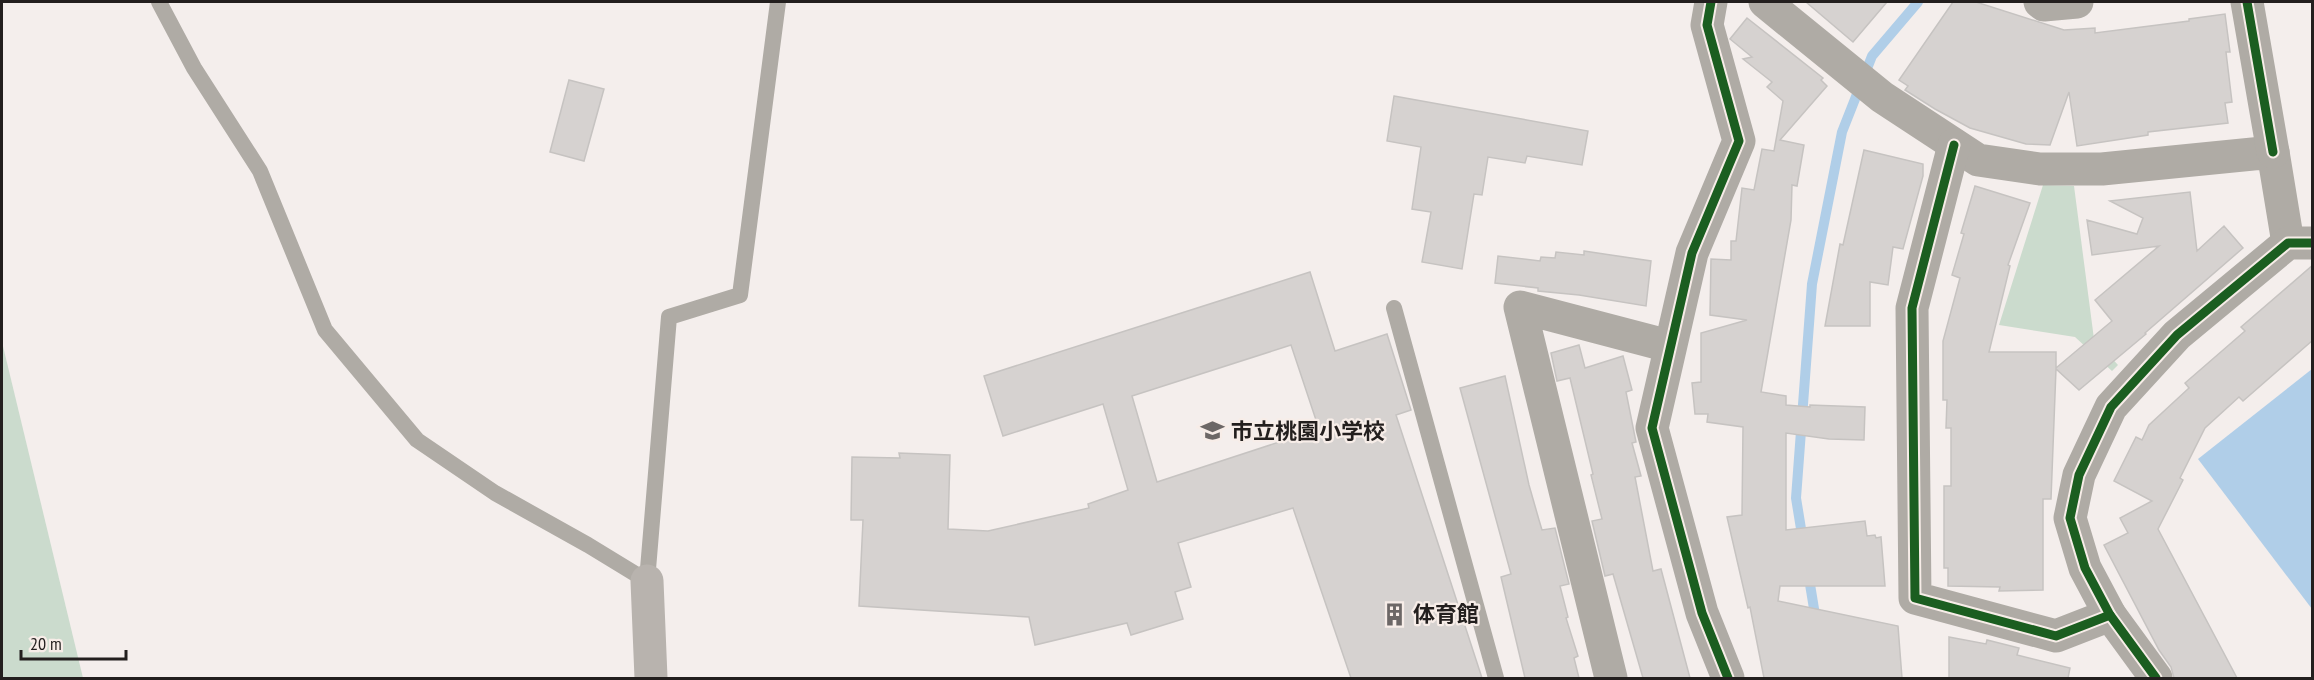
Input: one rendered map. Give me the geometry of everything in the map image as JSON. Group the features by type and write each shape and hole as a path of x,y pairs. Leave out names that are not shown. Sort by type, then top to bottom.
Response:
{"street":[{"path":"1711,2 1707,25 1739,141 1692,253 1652,428 1702,614 1728,678"},
{"path":"1765,2 1882,97 1978,160 2040,169 2102,169 2273,152"},
{"path":"2040,2 2044,5 2077,2"},
{"path":"2156,678 2110,615 2085,568 2070,518 2079,475 2111,407 2177,335 2301,243 2273,152 2247,2"},
{"path":"1954,145 1912,308 1915,598 2056,636 2110,615"},
{"path":"1611,678 1520,307 1669,346"},
{"path":"647,581 651,678"}],"lane":[{"path":"159,2 195,68 260,171 325,330 417,440 495,493 647,581 669,317 740,295 778,2"},
{"path":"1394,308 1496,678"}],"green space":[{"path":"2043,185 2074,186 2094,339 2118,365 2112,371 2075,337 1999,325"},
{"path":"2,342 83,678 2,678"}],"water":[{"path":"2312,369 2312,609 2198,459"}],"building":[{"path":"1806,2 1887,2 1853,42"},
{"path":"1953,2 1976,2 2064,30 2095,28 2095,33 2225,14 2230,52 2226,52 2232,102 2225,103 2228,123 2148,132 2148,135 2077,146 2069,92 2050,145 2026,144 1970,128 1905,90 1908,86 1899,80"},
{"path":"1747,18 1823,78 1821,80 1827,86 1780,140 1804,145 1797,186 1792,185 1791,220 1761,392 1786,396 1786,405 1865,407 1864,440 1829,439 1786,433 1786,530 1865,521 1867,536 1881,537 1885,586 1780,586 1778,601 1898,626 1902,678 1764,678 1750,607 1748,608 1727,517 1742,515 1743,427 1707,422 1708,414 1695,414 1692,383 1701,382 1701,333 1747,320 1710,315 1711,259 1731,260 1731,241 1736,241 1742,188 1754,190 1762,149 1774,151 1783,101 1767,87 1772,82 1743,59 1752,57 1730,39"},
{"path":"569,80 604,89 584,161 550,152"},
{"path":"1394,96 1588,131 1582,165 1527,156 1525,163 1488,157 1482,195 1474,194 1462,269 1422,262 1431,212 1412,209 1421,147 1387,141"},
{"path":"1864,150 1923,164 1923,176 1903,249 1893,247 1888,285 1870,282 1870,326 1825,326 1840,244 1843,245"},
{"path":"1975,186 2030,203 2008,265 2010,266 1989,352 2056,352 2056,368 2112,321 2095,300 2159,246 2092,255 2087,220 2137,234 2143,218 2110,201 2190,192 2197,251 2224,226 2243,248 2079,390 2056,369 2051,499 2043,499 2043,590 1999,591 2000,587 1948,586 1948,568 1944,568 1944,486 1951,486 1951,428 1946,428 1947,400 1943,400 1943,341 1960,278 1952,275"},
{"path":"1584,251 1651,261 1646,306 1495,283 1498,256 1540,261 1541,257 1555,258 1556,252 1584,255"},
{"path":"2313,265 2313,340 2243,401 2239,397 2205,428 2180,478 2183,480 2158,529 2237,678 2174,678 2171,667 2159,650 2104,545 2128,533 2120,518 2152,501 2114,481 2136,437 2142,440 2149,425 2189,388 2185,383 2245,331 2241,327"},
{"path":"1310,272 1335,351 1387,334 1411,410 1396,415 1482,678 1351,678 1293,508 1178,543 1191,587 1175,592 1183,619 1131,635 1127,623 1035,645 1029,617 859,606 863,520 851,520 852,457 900,458 899,453 950,455 948,529 988,531 1089,508 1088,504 1128,490 1103,404 1003,436 984,376","holes":["1291,345 1319,429 1157,482 1132,396"]},
{"path":"1579,345 1585,368 1623,356 1632,390 1626,392 1636,442 1632,443 1641,476 1635,477 1653,571 1661,569 1690,678 1643,678 1613,574 1605,576 1592,521 1602,519 1570,378 1557,381 1551,353"},
{"path":"1505,376 1529,485 1542,530 1555,528 1569,584 1560,586 1568,617 1566,618 1578,656 1574,658 1579,678 1525,678 1501,577 1511,574 1460,388"},
{"path":"1949,637 1986,644 1987,640 2019,648 2017,655 2070,668 2068,678 1949,678"}],"waterway":[{"path":"1803,541 1796,498 1812,284 1842,132 1872,56 1918,2"},
{"path":"1808,572 1816,621"}],"cycle path":[{"path":"1711,2 1707,25 1739,141 1692,253 1652,428 1702,613 1728,678"},
{"path":"2247,2 2273,152"},
{"path":"1954,145 1912,308 1915,598 2056,636 2110,615"},
{"path":"2156,678 2110,615 2085,568 2070,518 2079,475 2111,407 2177,335 2288,243 2312,243"}],"place":[{"name":"市立桃園小学校","path":"1213,431"},
{"name":"体育館","path":"1395,614"}]}
